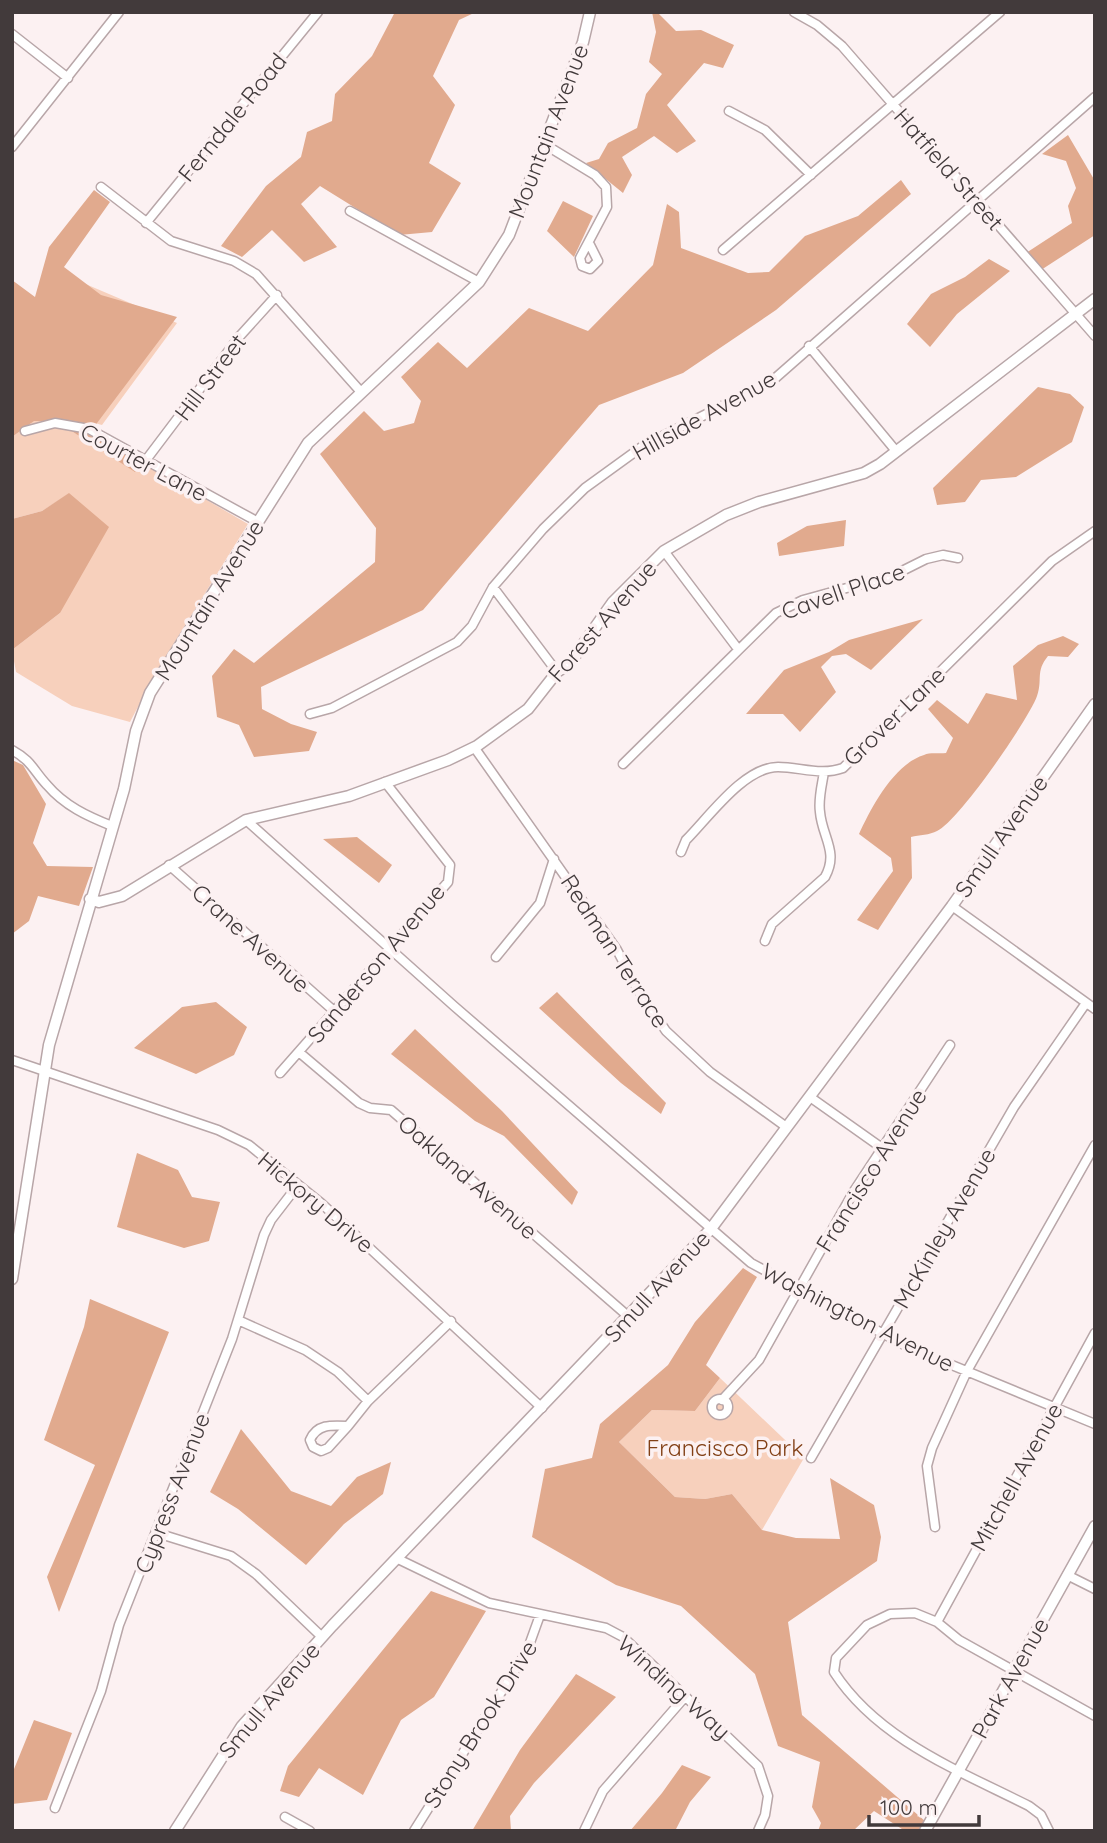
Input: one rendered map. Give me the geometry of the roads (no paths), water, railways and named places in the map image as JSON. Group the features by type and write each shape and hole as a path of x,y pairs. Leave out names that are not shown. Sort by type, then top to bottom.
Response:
{"street":[{"path":"12,146 119,12"},
{"name":"Ferndale Road","path":"146,223 318,12"},
{"name":"Mountain Avenue","path":"12,1279 44,1070 90,899 113,826 138,724 150,693 308,443 479,282 509,235 583,42 590,12"},
{"name":"Hatfield Street","path":"794,12 817,25 842,46 1095,336"},
{"path":"723,250 1000,12"},
{"path":"12,34 68,78"},
{"name":"Hillside Avenue","path":"310,714 332,708 457,642 472,626 493,587 543,528 614,465 643,446 772,381 1095,97"},
{"path":"729,111 765,130 811,176"},
{"path":"544,144 595,175 606,187 607,207 589,243"},
{"path":"102,187 171,241 244,266 277,295 361,392"},
{"path":"350,211 479,282"},
{"name":"Hill Street","path":"146,460 239,337 277,295"},
{"name":"Forest Avenue","path":"90,899 99,902 122,896 246,820 349,796 449,760 474,747 528,709 556,671 570,663 613,602 664,551 726,515 800,489 864,473 1095,299"},
{"path":"809,346 896,451"},
{"name":"Courter Lane","path":"25,431 55,423 80,426 258,522"},
{"name":"Grover Lane","path":"681,852 686,840 750,774 779,767 824,772 842,768 1052,561 1095,531"},
{"path":"664,551 738,649"},
{"name":"Cavell Place","path":"623,764 769,618 793,604 883,579 926,559 943,555 958,558"},
{"path":"493,587 556,671"},
{"name":"Smull Avenue","path":"175,1831 242,1726 322,1637 710,1230 785,1126 810,1097 952,906 1095,704"},
{"name":"Redman Terrace","path":"474,747 617,950 638,990 666,1031 710,1072 785,1126"},
{"path":"12,750 31,762 46,784 69,806 113,826"},
{"path":"765,941 772,924 825,877 829,869 831,848 820,815 824,772"},
{"name":"Sanderson Avenue","path":"280,1073 447,882 450,865 385,782"},
{"name":"Washington Avenue","path":"246,820 454,1006 751,1263 883,1334 1095,1424"},
{"path":"496,957 540,903 554,859"},
{"name":"Crane Avenue","path":"169,865 334,1011"},
{"path":"952,906 1095,1009"},
{"name":"McKinley Avenue","path":"811,1458 1014,1107 1086,1003"},
{"name":"Francisco Avenue","path":"722,1400 759,1360 854,1191 950,1045"},
{"name":"Oakland Avenue","path":"300,1052 359,1103 370,1108 391,1110 629,1317"},
{"name":"Hickory Drive","path":"12,1060 218,1130 248,1145 298,1185 451,1321 542,1408"},
{"path":"810,1097 883,1148"},
{"path":"935,1527 927,1466 932,1448 967,1371 1095,1145"},
{"name":"Cypress Avenue","path":"55,1808 101,1691 119,1625 238,1320 271,1220 298,1185"},
{"path":"238,1320 305,1350 338,1373 368,1401"},
{"path":"348,1426 368,1401 451,1321"},
{"name":"Mitchell Avenue","path":"937,1622 1095,1333"},
{"name":"Park Avenue","path":"925,1831 1095,1526"},
{"path":"156,1533 231,1556 256,1574 322,1637"},
{"name":"Winding Way","path":"398,1559 489,1603 606,1628 623,1637 758,1766 768,1796 765,1815 758,1831"},
{"path":"1067,1575 1095,1588"},
{"path":"1049,1831 1041,1815 1029,1806 909,1745 844,1687 834,1672 836,1658 862,1629 878,1618 909,1612 937,1622 959,1640 1095,1716"},
{"name":"Stony Brook Drive","path":"414,1831 527,1651 540,1615"},
{"path":"584,1831 603,1791 684,1698"},
{"path":"285,1817 310,1831"}],"park label":[{"name":"Francisco Park","path":"725,1447"}]}
